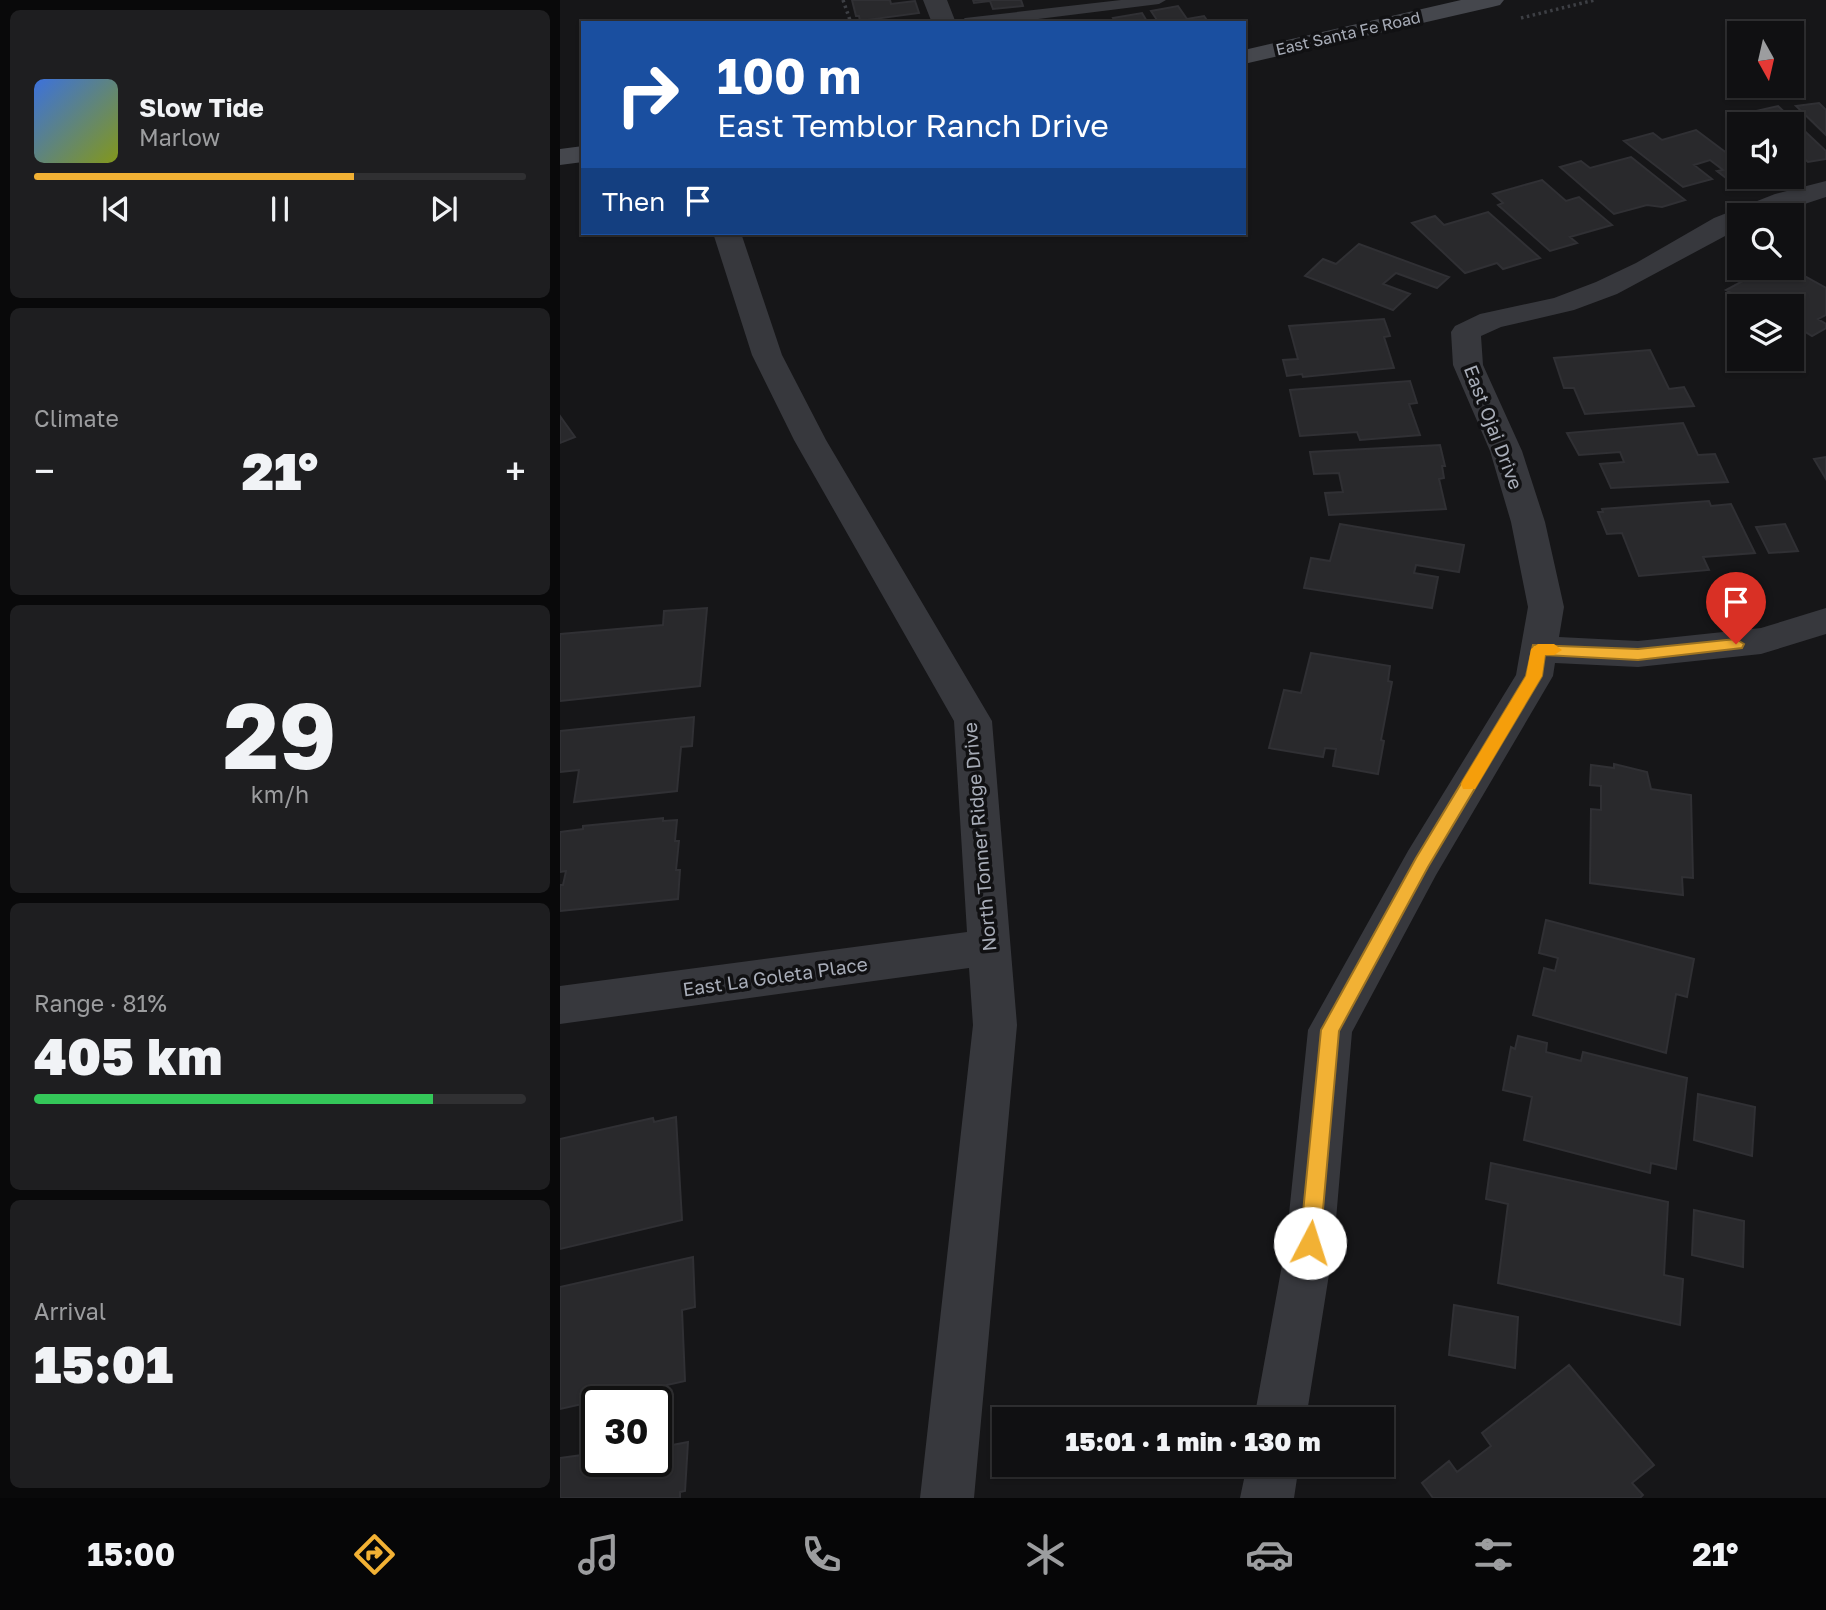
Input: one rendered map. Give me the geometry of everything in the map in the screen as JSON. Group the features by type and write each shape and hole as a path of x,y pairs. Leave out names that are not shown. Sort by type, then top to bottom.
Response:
{"street":[{"path":"935,0 943,21"},
{"name":"East Santa Fe Road","path":"1246,57 1492,0"},
{"path":"560,157 581,155"},
{"path":"1777,203 1826,189"},
{"name":"East Ojai Drive","path":"1538,649 1546,607 1528,522 1506,451 1468,365 1466,332 1488,319 1563,304 1622,284 1727,223"},
{"name":"North Tonner Ridge Drive","path":"728,235 767,355 810,440 973,721 995,1026 947,1498"},
{"path":"1282,1407 1310,1243 1330,1030 1422,863 1534,676 1538,649 1638,654 1761,641 1826,621"},
{"name":"East La Goleta Place","path":"560,1005 989,947"},
{"path":"1267,1498 1270,1477"}],"lane":[{"path":"982,21 1159,0"}],"path":[{"path":"843,0 850,21"}],"building":[{"path":"852,0 890,0 891,4 915,1 919,13 860,21"},
{"path":"973,0 1021,0 1023,6 993,9 990,1 974,3"},
{"path":"1178,6 1187,19 1204,16 1208,21 1158,21 1151,11"},
{"path":"1142,13 1147,21 1115,21 1113,18"},
{"path":"1819,103 1826,110 1826,135 1804,112 1796,106"},
{"path":"1778,106 1784,112 1751,112"},
{"path":"1696,130 1727,153 1727,179 1717,171 1723,170 1710,160 1694,165 1712,179 1683,187 1624,141 1653,133 1662,140"},
{"path":"1804,130 1826,151 1826,159 1808,162 1804,159"},
{"path":"1631,157 1685,200 1662,207 1647,205 1614,214 1560,167 1581,161 1590,168"},
{"path":"1542,180 1566,201 1579,197 1612,225 1570,237 1577,243 1550,251 1498,205 1503,203 1493,194"},
{"path":"1488,212 1540,258 1503,269 1497,263 1465,273 1412,223 1435,216 1444,225"},
{"path":"1359,244 1449,277 1437,288 1396,273 1383,284 1410,294 1393,310 1305,276 1323,259 1336,264"},
{"path":"1804,276 1826,288 1826,315 1818,319 1826,324 1826,328 1812,336 1804,331 1804,294 1733,294 1726,290 1745,280 1804,280"},
{"path":"1384,319 1390,336 1384,337 1394,368 1303,377 1302,374 1287,376 1283,360 1298,359 1289,326"},
{"path":"1650,350 1669,389 1684,387 1694,406 1585,414 1574,388 1564,388 1554,358"},
{"path":"1410,381 1417,403 1409,404 1420,435 1360,440 1357,432 1300,436 1290,390"},
{"path":"560,416 575,437 560,443"},
{"path":"1683,423 1698,455 1715,454 1728,482 1611,488 1600,464 1624,462 1620,452 1579,455 1567,433"},
{"path":"1440,445 1445,466 1442,466 1444,478 1439,479 1446,509 1329,515 1325,493 1343,492 1339,473 1314,474 1310,452"},
{"path":"1826,457 1826,479 1814,459"},
{"path":"1709,501 1711,506 1731,504 1755,553 1703,557 1709,570 1639,576 1622,533 1607,534 1598,512 1603,512 1602,509"},
{"path":"1340,524 1464,545 1459,572 1416,565 1414,573 1438,577 1432,608 1304,588 1311,558 1330,561"},
{"path":"1785,524 1798,551 1769,553 1756,527"},
{"path":"707,608 700,686 560,701 560,634 663,625 664,611"},
{"path":"1311,653 1390,666 1388,681 1392,682 1381,740 1384,741 1378,774 1333,766 1336,749 1325,748 1323,757 1269,748 1284,690 1301,693"},
{"path":"694,717 692,746 681,747 677,791 574,802 579,770 560,772 560,731"},
{"path":"1614,764 1647,772 1651,789 1691,795 1693,878 1682,877 1683,895 1590,883 1591,809 1601,810 1601,786 1590,785 1591,765 1614,768"},
{"path":"663,818 663,821 677,820 675,841 679,841 676,870 680,870 678,899 560,911 560,885 563,885 566,871 560,872 560,832 583,829 583,826"},
{"path":"1546,920 1694,959 1687,997 1676,994 1666,1053 1533,1015 1544,968 1555,971 1558,958 1539,953"},
{"path":"1518,1036 1547,1043 1546,1052 1581,1061 1583,1052 1687,1078 1676,1169 1651,1163 1650,1173 1524,1140 1532,1097 1503,1090 1511,1047 1515,1049"},
{"path":"1698,1094 1755,1107 1752,1156 1694,1140"},
{"path":"676,1117 682,1220 560,1249 560,1139 653,1118 654,1122"},
{"path":"1491,1163 1668,1202 1664,1275 1683,1279 1680,1325 1498,1283 1508,1204 1486,1199"},
{"path":"1694,1210 1744,1221 1743,1267 1692,1255"},
{"path":"693,1257 695,1307 682,1310 685,1381 663,1386 581,1386 581,1404 560,1409 560,1287"},
{"path":"1454,1305 1518,1317 1515,1368 1449,1355"},
{"path":"1569,1365 1654,1465 1632,1483 1643,1495 1640,1498 1433,1498 1422,1483 1449,1461 1457,1472 1491,1446 1482,1433"},
{"path":"688,1442 685,1491 680,1492 680,1498 560,1498 560,1458 581,1455 581,1477 672,1477 672,1445"}],"slow traffic":[{"path":"1469,784 1534,676 1538,649 1554,650"}],"route":[{"path":"1310,1243 1330,1030 1422,863 1534,676 1538,649 1638,654 1736,644"}]}
